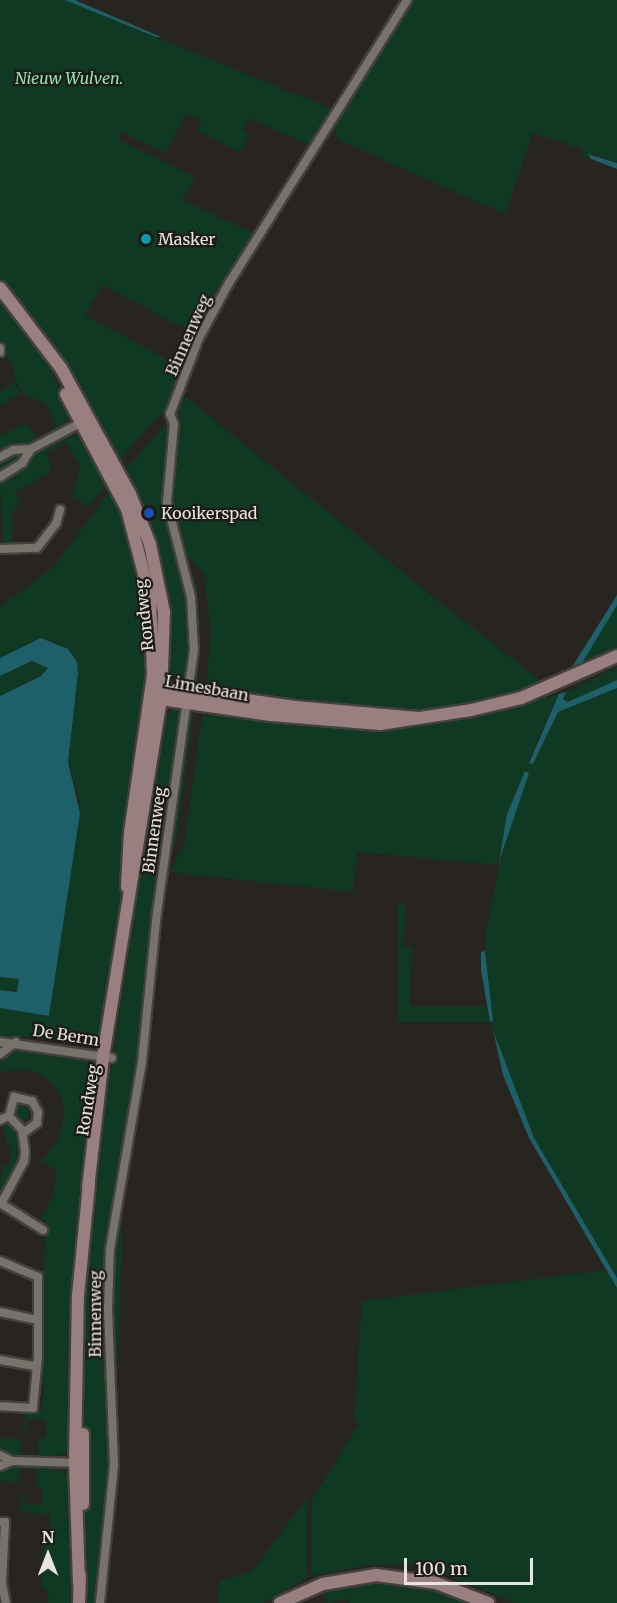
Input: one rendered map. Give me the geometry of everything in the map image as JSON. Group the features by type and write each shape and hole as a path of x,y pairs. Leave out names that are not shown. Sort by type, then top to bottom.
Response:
{"main road":[{"name":"Rondweg","path":"0,288 40,341 130,494 150,544 164,612 158,694 88,1188 79,1270 79,1603"},
{"name":"Limesbaan","path":"158,694 342,723 380,724 471,710 557,685 617,656"},
{"path":"280,1603 323,1584 376,1575 436,1583 488,1603"}],"street":[{"name":"Binnenweg","path":"100,1603 114,1465 108,1311 110,1248 140,1072 157,913 192,698 192,609 167,502 174,424 170,414 216,306 407,0"},
{"path":"0,457 13,450 31,449 85,420"},
{"path":"0,477 22,463 31,449"},
{"path":"0,549 37,548 56,524 60,510"},
{"name":"De Berm","path":"0,1042 16,1042 108,1057"},
{"name":"De Berm","path":"0,1054 16,1042"},
{"path":"23,1133 37,1123 38,1112 32,1101 14,1097 4,1118 23,1133 25,1160 0,1204 43,1230"},
{"path":"0,1261 38,1277 33,1408 0,1406"},
{"path":"0,1312 38,1320"},
{"path":"0,1360 35,1366"},
{"path":"0,1455 12,1461"},
{"path":"0,1466 12,1461 79,1463"},
{"path":"0,1522 5,1522 2,1583 6,1603"}],"green space":[{"name":"Nieuw Wulven.","path":"0,0 65,0 332,109 310,145 249,118 243,131 249,135 240,152 197,131 202,121 186,113 166,153 122,133 119,140 196,177 182,200 254,233 197,335 103,285 85,315 183,368 171,407 150,424 117,465 51,344 0,279"},
{"path":"412,0 617,0 617,163 594,154 589,154 591,159 581,155 583,149 533,133 505,214 339,140 333,127"},
{"path":"0,294 39,348 71,412 66,422 42,439 0,450 0,436 22,424 29,426 37,439 56,427 45,402 25,396 13,376 15,371 0,345"},
{"path":"14,382 20,394 0,406 0,393"},
{"path":"182,394 541,681 501,696 414,713 206,687 211,630 204,575 187,555 170,500 172,452"},
{"path":"165,425 168,429 163,503 189,612 187,687 177,684 168,672 165,597 122,474"},
{"path":"77,435 83,436 110,479 89,507 72,495 80,465 65,442 46,453 51,464 49,473 15,492 20,503 12,512 12,541 19,544 3,543 0,479 26,464 39,450"},
{"path":"11,453 24,453 23,458 0,474 0,459"},
{"path":"113,486 134,540 152,644 123,909 103,1042 0,1036 0,1008 49,1016 80,801 68,762 78,673 73,655 63,646 41,638 0,658 0,607 54,567"},
{"path":"188,568 197,587 200,624 198,682 194,682 197,659"},
{"path":"617,605 617,646 582,663 606,621"},
{"path":"37,660 46,665 47,672 0,696 0,676"},
{"path":"617,667 617,680 572,701 563,701 566,692"},
{"path":"617,688 617,1278 534,1138 492,1030 485,937 499,865 357,852 353,892 169,872 184,845 202,716 210,716 211,712 284,723 381,729 484,714 559,694 528,762 533,764 558,712","holes":["515,791 517,801 501,860 497,861"]},
{"path":"185,706 142,1037 110,1225 105,1334 110,1483 100,1537 95,1603 84,1603 82,1297 89,1209 165,720 173,709"},
{"path":"190,713 194,713 176,842 169,855"},
{"path":"397,903 406,905 403,946 412,947 410,1006 486,1006 490,1022 397,1022"},
{"path":"0,977 19,978 18,991 0,990"},
{"path":"19,1049 60,1054 89,1062 97,1069 75,1264 72,1448 62,1455 33,1458 0,1452 0,1438 21,1439 20,1453 38,1455 39,1438 46,1438 46,1420 28,1419 27,1431 24,1431 25,1413 42,1411 44,1379 38,1379 46,1221 41,1218 54,1194 56,1171 42,1160 58,1140 64,1111 59,1092 45,1077 27,1069 0,1072 0,1057"},
{"path":"21,1106 29,1114 21,1122 13,1114"},
{"path":"8,1121 19,1131 16,1156 21,1159 0,1198 0,1179 3,1166 9,1166 10,1151 1,1123"},
{"path":"123,1191 119,1337 115,1407 112,1264"},
{"path":"605,1270 617,1288 617,1603 514,1603 446,1575 408,1565 368,1565 311,1576 312,1499 359,1424 354,1420 362,1301"},
{"path":"9,1465 61,1470 70,1477 75,1603 47,1603 49,1590 43,1590 42,1533 49,1533 50,1514 20,1512 21,1493 25,1494 24,1504 41,1505 43,1488 36,1487 37,1470 20,1469 19,1482 0,1481 0,1469"},
{"path":"307,1497 307,1578 263,1603 217,1603 220,1579 241,1576 255,1568"},
{"path":"359,1582 424,1587 465,1603 350,1603 348,1599 328,1603 321,1590"}],"water":[{"path":"65,0 75,0 161,37 156,37"},
{"path":"588,154 617,163 617,169 591,159"},
{"path":"617,595 617,605 582,663 572,667"},
{"path":"41,638 68,649 77,662 78,673 68,762 80,813 49,1016 0,1008 0,990 17,992 19,979 0,977 0,696 41,676 48,668 32,661 0,676 0,658"},
{"path":"617,680 617,688 558,712 533,764 529,763 559,694 566,692 563,699 568,702"},
{"path":"525,771 529,773 499,862 507,814"},
{"path":"485,951 493,1021 490,1022 481,970 481,952"},
{"path":"493,1030 534,1138 617,1278 617,1288 529,1138 503,1075"}],"place":[{"name":"Masker","path":"146,239"},
{"name":"Kooikerspad","path":"149,513"}]}
